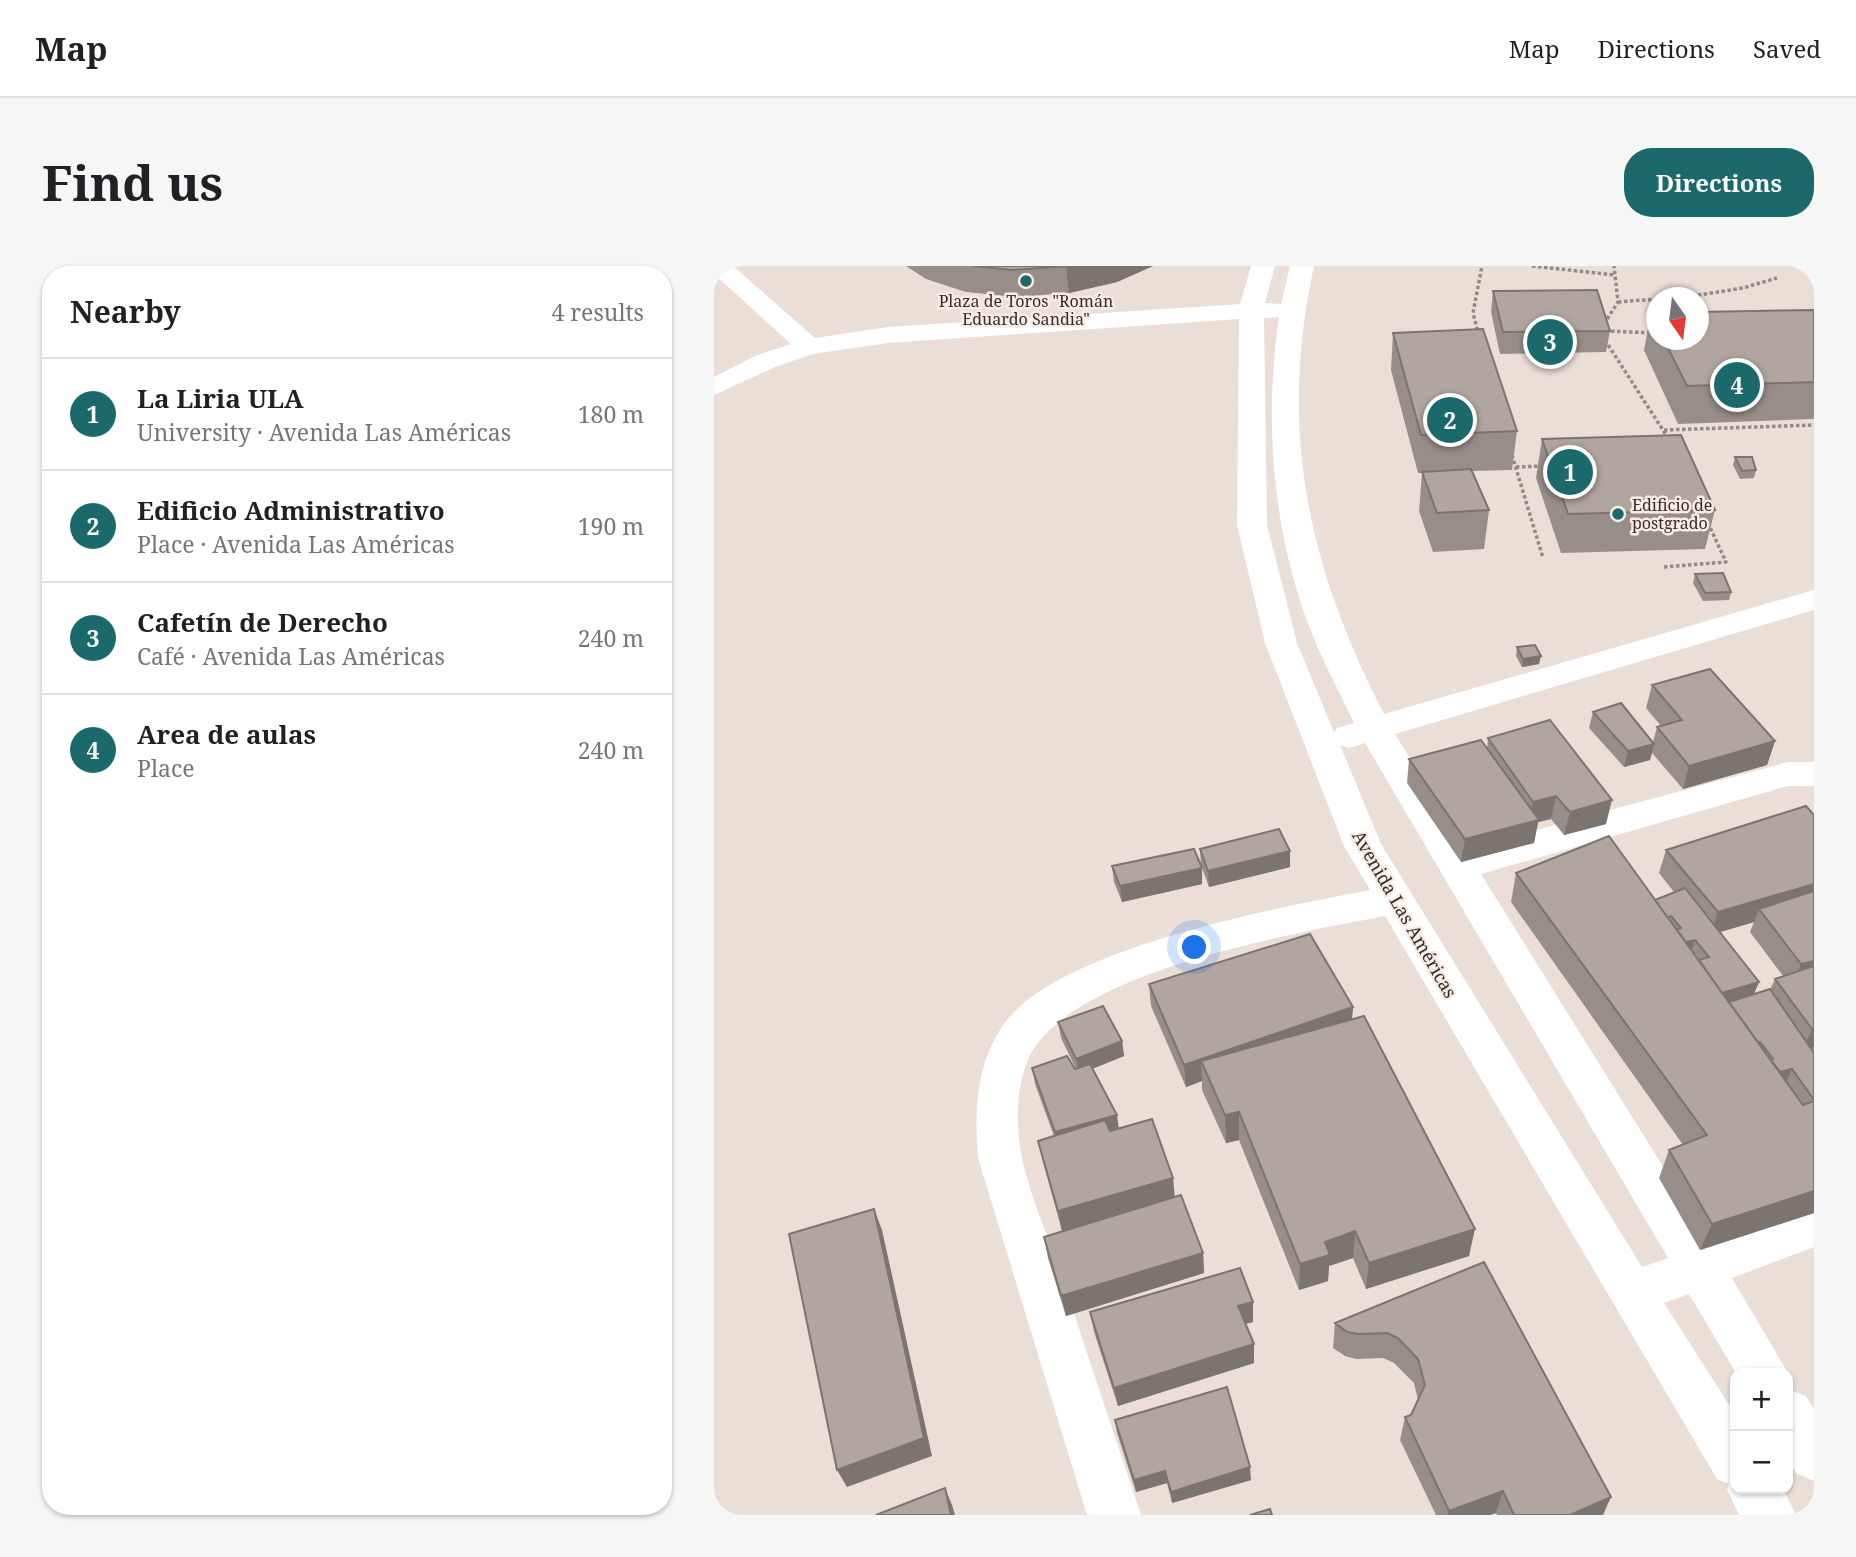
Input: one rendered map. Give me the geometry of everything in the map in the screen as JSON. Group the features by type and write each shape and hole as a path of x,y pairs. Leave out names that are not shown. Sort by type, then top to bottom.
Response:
{"street":[{"path":"719,266 809,347"},
{"name":"Avenida Las Américas","path":"1263,266 1251,309 1251,525 1281,643 1363,846 1730,1453"},
{"path":"1302,266 1290,311 1285,426 1287,467 1298,528 1317,603 1374,729 1698,1271 1760,1368"},
{"path":"714,387 766,361 809,347 888,335 968,327 1251,309 1290,311"},
{"path":"1322,744 1814,600"},
{"path":"1455,865 1491,858 1788,774 1814,774"},
{"path":"1114,1515 1000,1158 995,1113 1004,1065 1024,1030 1064,997 1119,971 1191,946 1394,900"},
{"path":"1631,1293 1698,1271 1814,1226"},
{"path":"1793,1421 1814,1455"},
{"path":"1756,1494 1769,1515"}],"path":[{"path":"1481,346 1473,313 1482,266"},
{"path":"1532,266 1615,275"},
{"path":"1600,331 1618,302 1614,266"},
{"path":"1709,293 1743,288 1777,278"},
{"path":"1618,302 1646,300"},
{"path":"1600,331 1646,333"},
{"path":"1600,331 1669,440"},
{"path":"1664,430 1814,425"},
{"path":"1512,453 1543,558"},
{"path":"1516,467 1543,466"},
{"path":"1664,567 1726,562 1703,512"}],"building":[{"path":"973,266 1068,266 1012,270"},
{"path":"1597,290 1610,331 1503,332 1493,291"},
{"path":"1814,310 1814,382 1687,386 1669,350 1709,350 1709,312"},
{"path":"1483,329 1517,431 1421,435 1393,333"},
{"path":"1681,435 1715,510 1568,514 1542,439"},
{"path":"1735,457 1752,457 1756,470 1742,471"},
{"path":"1471,469 1489,510 1437,513 1422,472"},
{"path":"1723,573 1731,592 1705,593 1695,574"},
{"path":"1535,645 1541,656 1523,659 1517,647"},
{"path":"1710,669 1775,741 1689,766 1657,727 1682,720 1652,685"},
{"path":"1621,703 1654,744 1628,751 1593,712"},
{"path":"1550,720 1612,800 1570,812 1556,796 1533,802 1488,738"},
{"path":"1481,740 1539,820 1465,839 1409,759"},
{"path":"1806,806 1814,815 1814,884 1718,912 1666,850"},
{"path":"1279,829 1290,851 1208,871 1200,849"},
{"path":"1609,836 1803,1105 1814,1101 1814,1191 1712,1224 1669,1150 1707,1135 1516,873"},
{"path":"1194,849 1202,868 1120,886 1112,866"},
{"path":"1685,888 1759,982 1722,993 1699,960 1709,957 1695,940 1686,942 1677,930 1681,928 1671,916 1668,918 1655,900"},
{"path":"1814,891 1814,961 1801,964 1759,909"},
{"path":"1310,934 1353,1007 1184,1065 1149,984"},
{"path":"1814,966 1814,1028 1812,1029 1775,979"},
{"path":"1770,989 1814,1053 1814,1100 1792,1069 1780,1072 1729,1002"},
{"path":"1103,1006 1122,1041 1076,1059 1058,1022"},
{"path":"1364,1016 1475,1229 1369,1263 1355,1231 1325,1242 1330,1255 1300,1264 1239,1112 1225,1115 1201,1061"},
{"path":"1067,1056 1075,1069 1090,1064 1117,1115 1055,1132 1032,1068"},
{"path":"1152,1119 1173,1178 1058,1211 1038,1141 1105,1120 1110,1131"},
{"path":"1181,1195 1203,1253 1061,1296 1044,1237"},
{"path":"874,1209 924,1438 837,1470 789,1234"},
{"path":"1484,1262 1611,1497 1570,1515 1514,1515 1503,1491 1449,1511 1405,1417 1411,1415 1425,1385 1418,1359 1398,1338 1387,1333 1347,1332 1335,1323"},
{"path":"1240,1268 1253,1302 1238,1306 1254,1344 1114,1388 1090,1312"},
{"path":"1227,1387 1250,1467 1171,1492 1165,1471 1134,1480 1115,1420"},
{"path":"945,1488 951,1515 876,1515"},
{"path":"1270,1509 1272,1515 1250,1515"}],"place":[{"name":"Plaza de Toros \"Román Eduardo Sandia\"","path":"1026,281"},
{"name":"Cafetín de Derecho","path":"1550,342"},
{"name":"Area de aulas","path":"1737,385"},
{"name":"Edificio Administrativo","path":"1450,420"},
{"name":"La Liria ULA","path":"1570,472"},
{"name":"Edificio de postgrado","path":"1618,514"}]}
